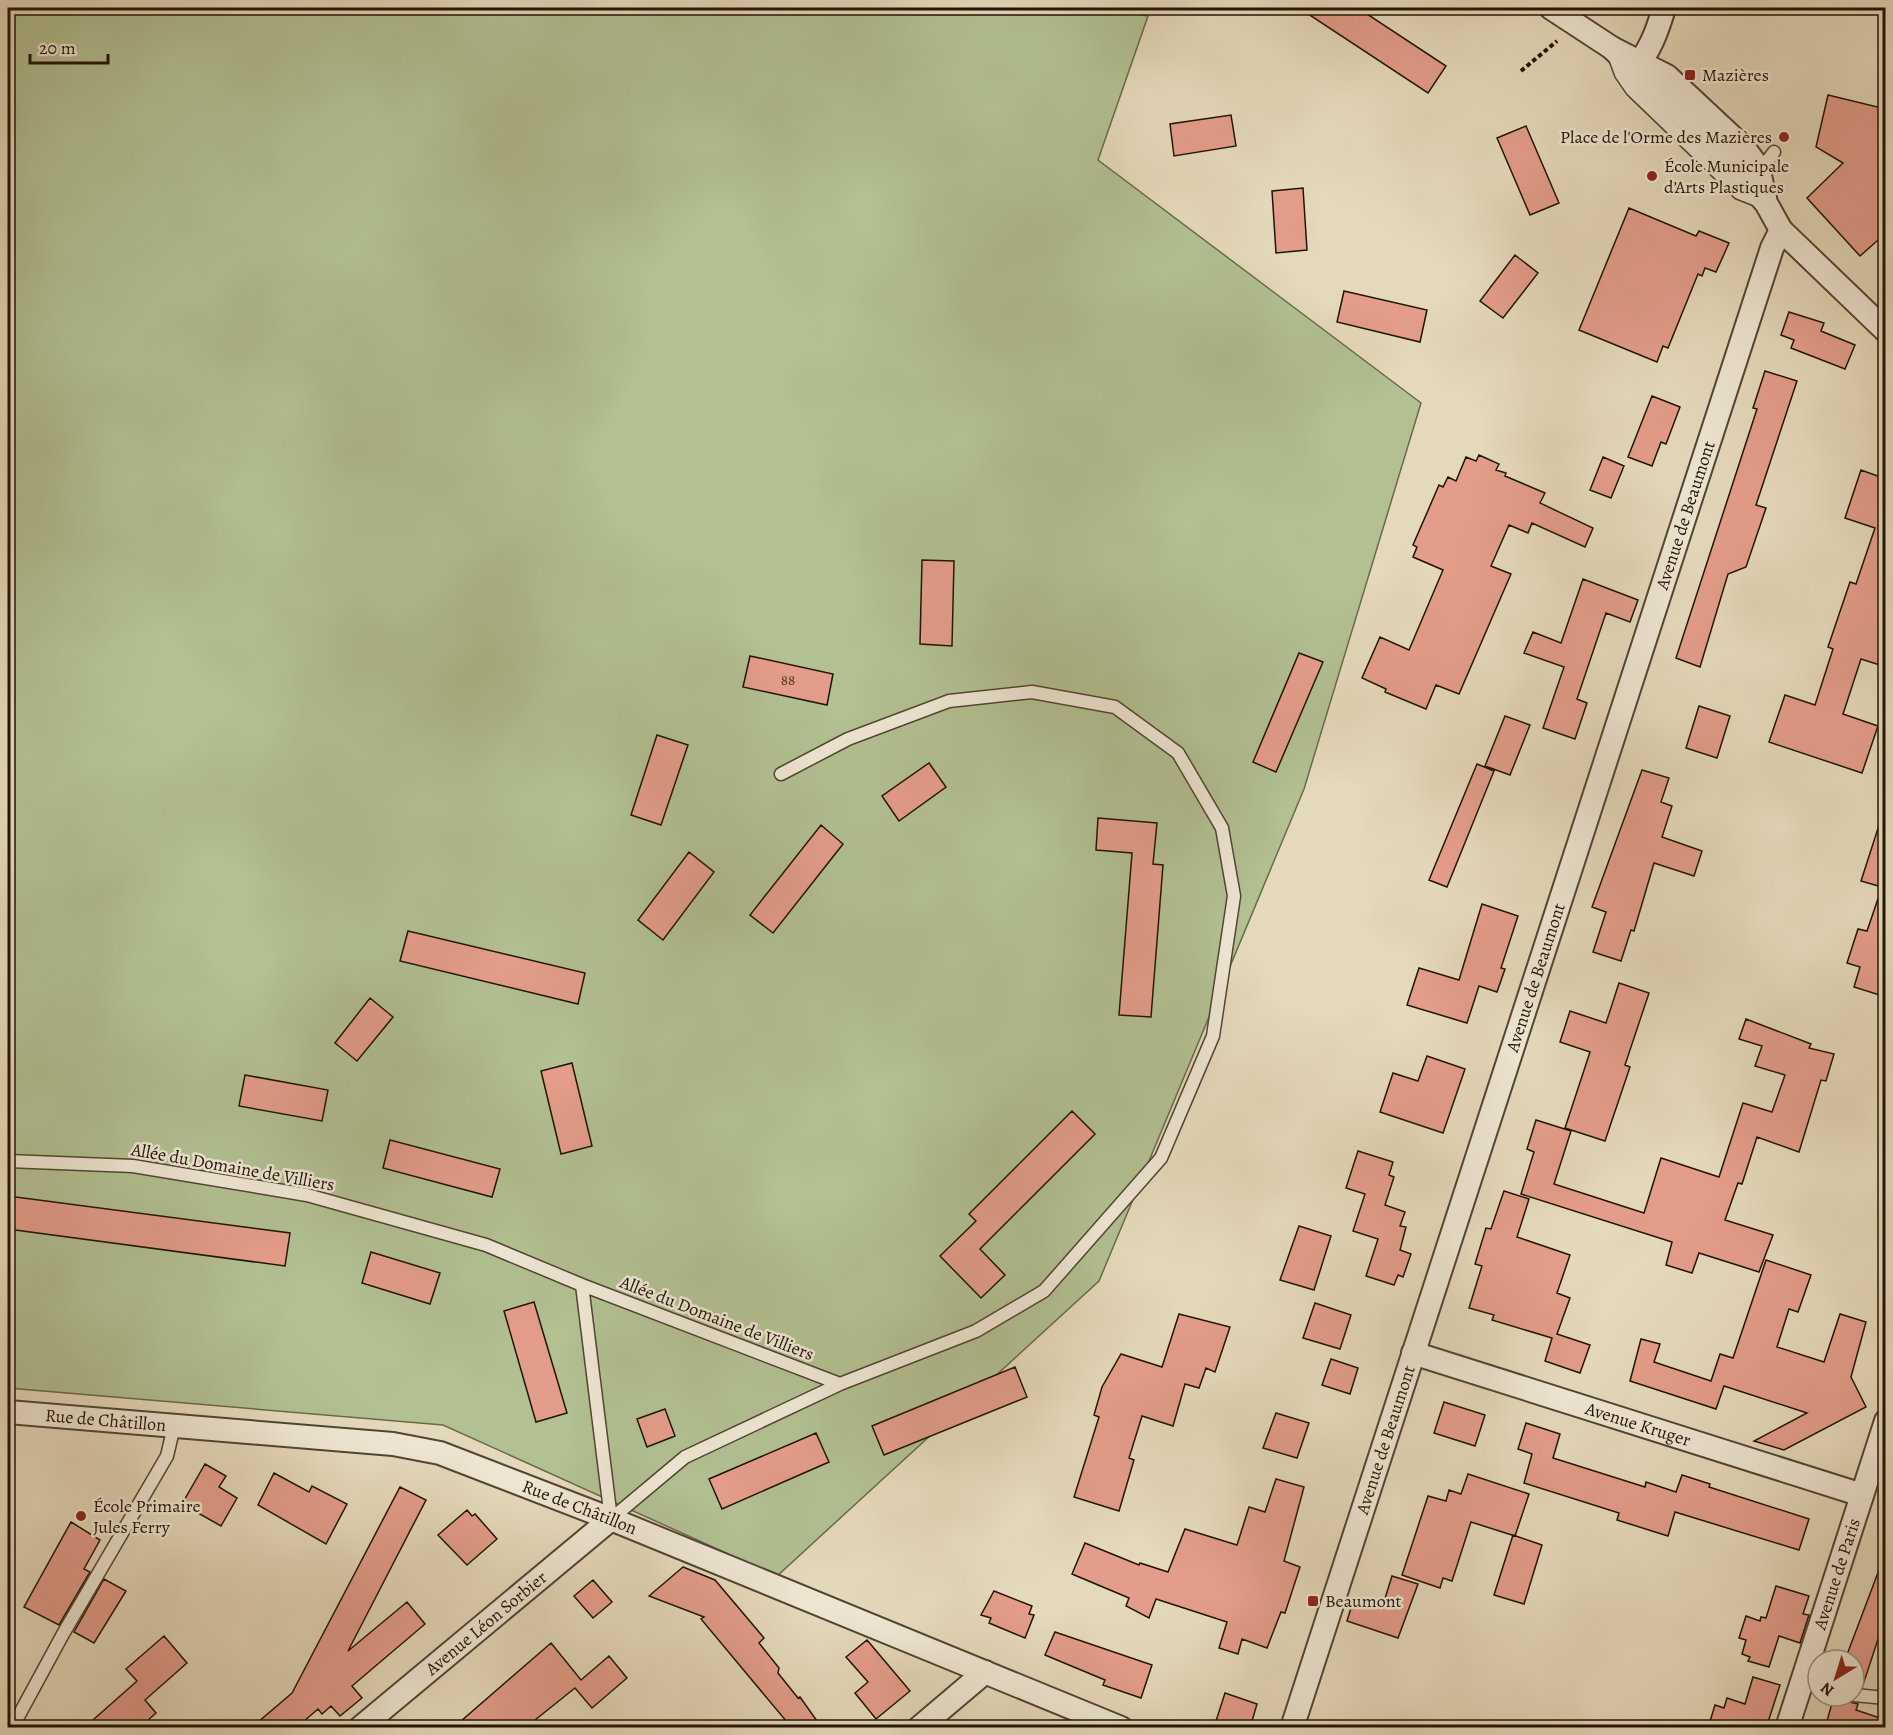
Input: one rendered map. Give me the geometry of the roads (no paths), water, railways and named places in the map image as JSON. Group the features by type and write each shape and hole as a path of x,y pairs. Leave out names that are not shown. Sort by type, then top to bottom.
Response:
{"street":[{"path":"1551,8 1637,66 1668,101 1751,172 1781,230 1886,331"},
{"path":"1637,66 1656,35 1664,8"},
{"name":"Avenue de Beaumont","path":"1292,1728 1772,248 1781,230"},
{"name":"Avenue Kruger","path":"1413,1353 1862,1495"},
{"name":"Rue de Châtillon","path":"8,1412 393,1444 440,1453 611,1519 1121,1728"},
{"name":"Avenue de Paris","path":"1820,1648 1862,1495 1886,1421"},
{"name":"Avenue Léon Sorbier","path":"360,1728 611,1519"},
{"path":"919,1728 985,1672"},
{"name":"Avenue de Paris","path":"1787,1728 1806,1691"}],"lane":[{"path":"1612,48 1621,74 1632,90 1739,193 1749,199 1766,203"},
{"path":"1751,172 1774,152"},
{"path":"611,1519 686,1457 840,1383 976,1331 1044,1291 1161,1158 1213,1036 1234,896 1222,828 1178,753 1115,706 1032,692 949,701 848,739 781,774"},
{"name":"Allée du Domaine de Villiers","path":"8,1161 133,1166 307,1195 486,1245 582,1285 840,1383"},
{"path":"582,1285 611,1519"},
{"path":"12,1728 63,1634 167,1456 174,1426"},
{"path":"1866,1696 1886,1698"}],"place":[{"name":"Mazières","path":"1690,75"},
{"name":"Place de l'Orme des Mazières","path":"1784,137"},
{"name":"École Municipale d’Arts Plastiques","path":"1652,176"},
{"name":"École Primaire Jules Ferry","path":"81,1516"},
{"name":"Beaumont","path":"1313,1601"}]}
